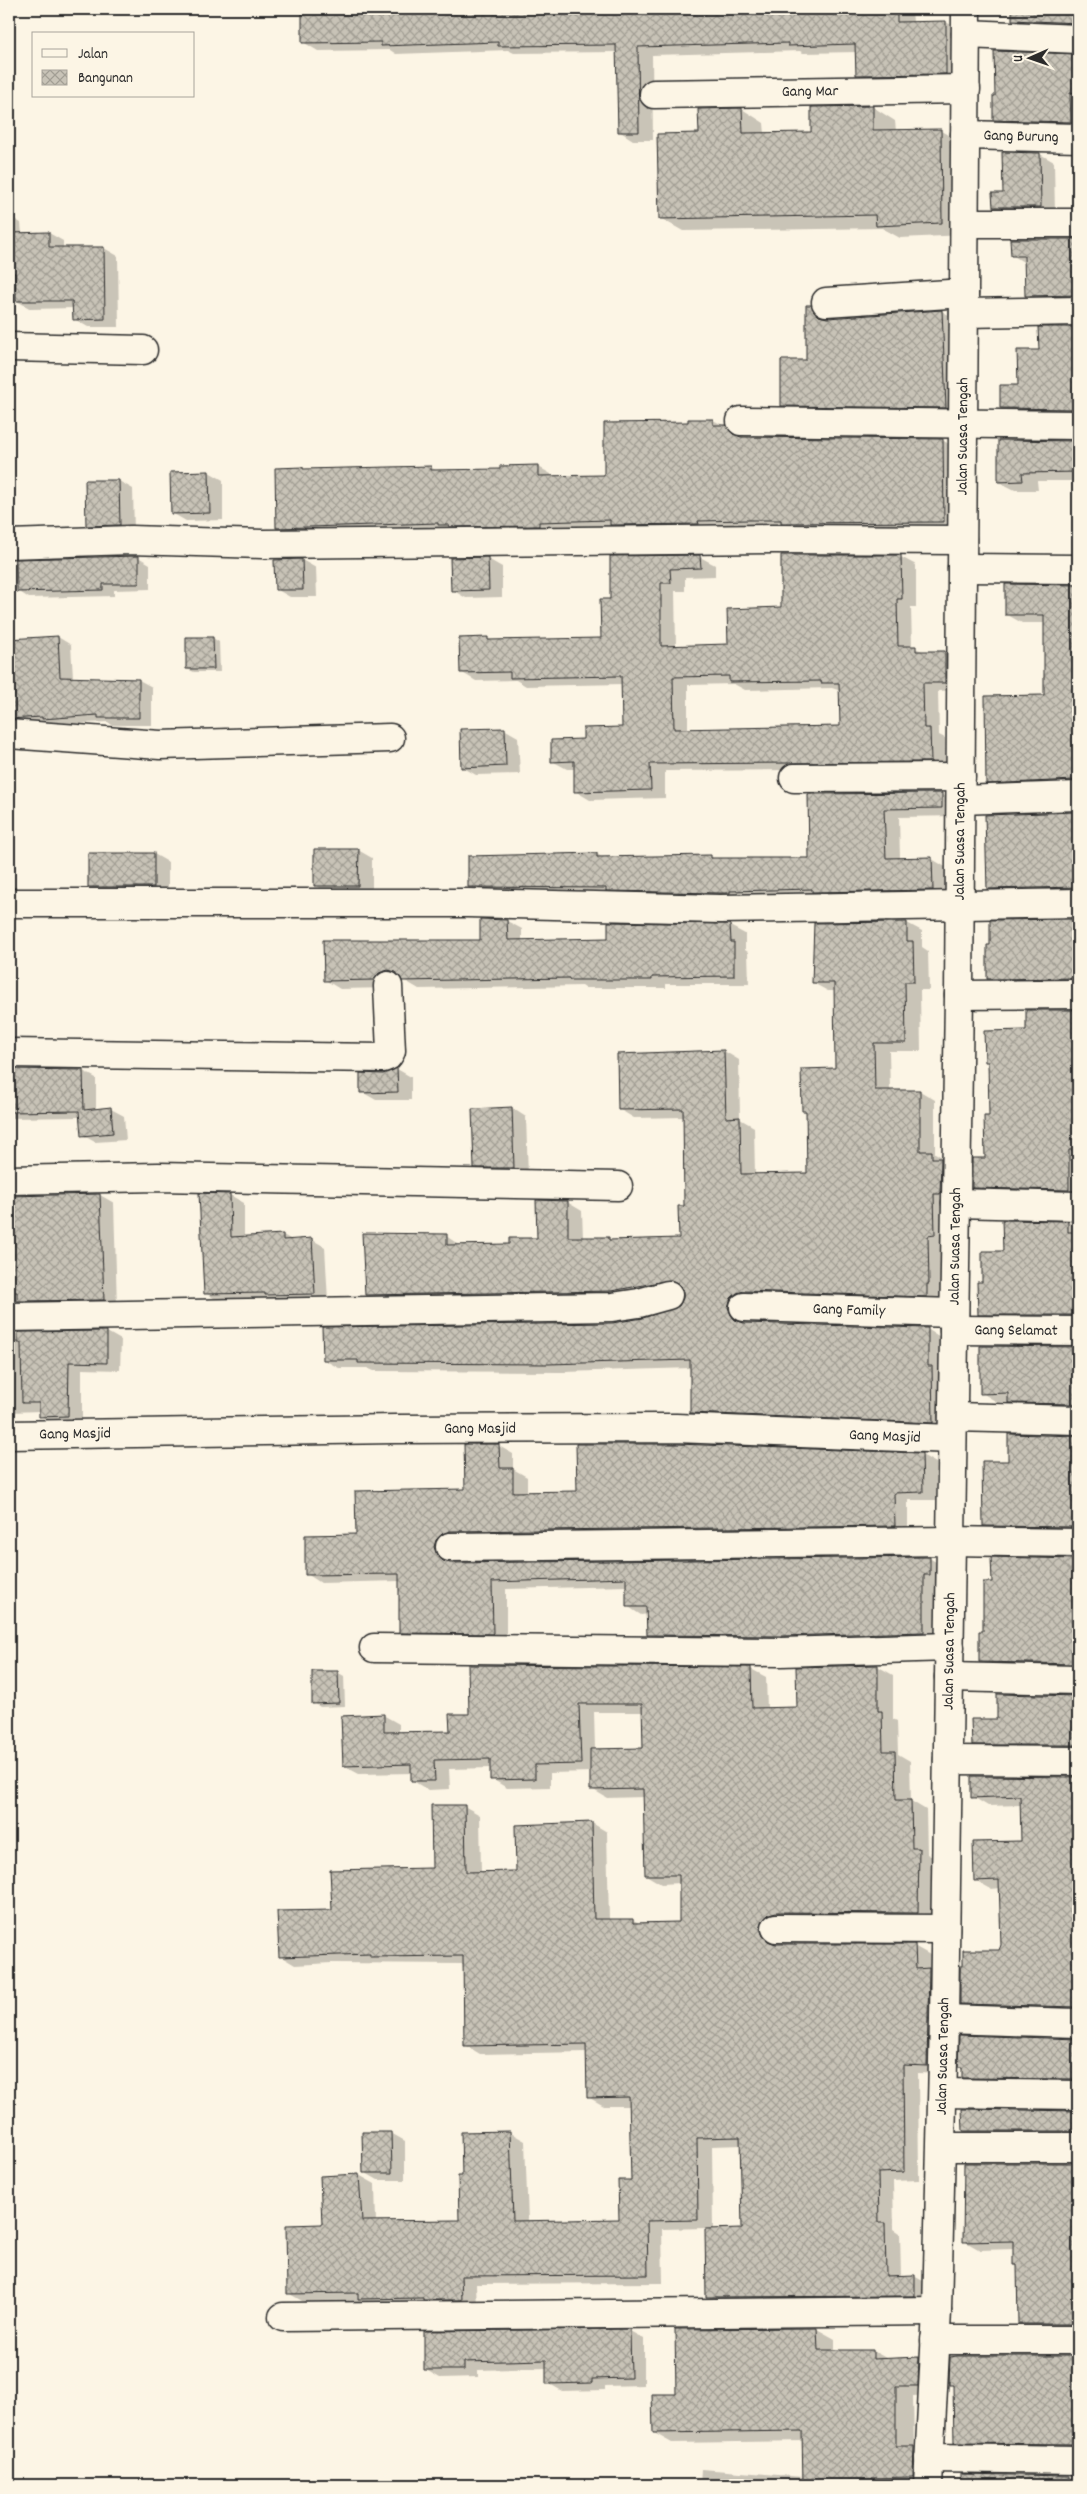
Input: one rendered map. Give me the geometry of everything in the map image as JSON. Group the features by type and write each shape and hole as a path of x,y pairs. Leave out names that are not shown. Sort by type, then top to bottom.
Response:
{"street":[{"path":"966,21 1078,39"},
{"name":"Jalan Suasa Tengah","path":"928,2485 937,2311 942,2147 950,1647 960,904 966,21"},
{"name":"Gang Mar","path":"654,94 966,89"},
{"name":"Gang Burung","path":"965,135 1078,138"},
{"path":"965,223 1078,223"},
{"path":"826,302 964,304 1078,312"},
{"path":"9,347 143,350"},
{"path":"741,421 964,425 1078,424"},
{"path":"9,544 131,540 262,544 764,539 962,540"},
{"path":"962,568 1078,569"},
{"path":"9,734 160,745 390,738"},
{"path":"794,778 1078,796"},
{"path":"9,903 468,903 720,909 1078,903"},
{"path":"9,1053 383,1058 388,1056 391,1051 388,986"},
{"path":"959,995 1078,994"},
{"path":"9,1180 158,1177 618,1186"},
{"path":"956,1203 1078,1206"},
{"path":"9,1317 612,1307 639,1303 668,1295"},
{"name":"Gang Family","path":"744,1307 954,1321"},
{"name":"Gang Selamat","path":"954,1321 1078,1331"},
{"name":"Gang Masjid","path":"9,1435 395,1429 953,1428 1078,1420"},
{"path":"450,1547 951,1541 1078,1543"},
{"path":"374,1648 781,1652 950,1647"},
{"path":"949,1677 1078,1680"},
{"path":"948,1760 1078,1761"},
{"path":"776,1928 945,1929"},
{"path":"944,2019 1078,2023"},
{"path":"943,2092 1078,2095"},
{"path":"942,2147 1078,2147"},
{"path":"283,2318 937,2311"},
{"path":"935,2340 1078,2340"},
{"path":"929,2458 1078,2460"}],"building":[{"path":"302,9 897,9 897,22 946,21 946,74 856,75 855,44 788,46 788,43 638,47 639,132 618,132 616,45 498,46 498,42 381,46 381,42 302,43"},
{"path":"1012,9 1078,9 1078,23 1012,20"},
{"path":"994,51 1078,54 1078,92 1070,93 1071,122 993,120 993,96 995,96"},
{"path":"873,106 873,130 941,129 942,223 876,226 875,215 659,219 657,134 699,133 698,109 742,108 743,133 811,132 811,107"},
{"path":"1002,152 1040,153 1041,207 993,207 992,193 1003,193"},
{"path":"49,232 49,247 104,247 105,319 73,320 72,301 16,301 15,273 9,273 9,233"},
{"path":"1010,239 1078,239 1078,295 1025,296 1024,256 1011,256"},
{"path":"806,305 811,305 819,316 827,318 942,310 946,408 781,406 781,360 806,360"},
{"path":"1038,327 1078,327 1078,409 1000,408 1000,385 1018,385 1017,350 1039,350"},
{"path":"688,419 713,419 713,425 726,425 733,434 741,437 943,439 944,522 781,523 781,520 748,520 698,521 699,524 610,525 610,520 539,522 539,526 449,527 449,525 438,525 438,523 276,528 275,468 431,466 431,470 500,469 500,466 538,465 538,476 604,475 604,423 688,422"},
{"path":"998,440 1078,441 1078,472 1022,473 1023,481 998,482"},
{"path":"209,471 210,513 171,514 170,472"},
{"path":"85,480 119,480 120,525 86,526"},
{"path":"700,555 701,568 670,569 671,583 661,583 661,646 728,644 727,609 781,607 781,555 901,555 902,599 897,599 898,646 916,646 916,651 945,651 945,683 923,683 924,728 930,728 931,762 650,764 651,790 574,792 574,761 551,762 551,740 583,739 583,728 622,727 621,676 510,678 510,672 460,673 459,638 488,637 488,640 601,638 600,599 610,599 610,556","holes":["729,676 729,682 821,681 821,683 839,683 840,726 674,729 673,677"]},
{"path":"139,556 139,584 103,584 103,590 17,592 16,559"},
{"path":"488,557 489,590 451,591 450,558"},
{"path":"302,559 303,590 275,590 274,560"},
{"path":"1005,584 1078,585 1078,777 1075,777 1075,780 986,784 985,696 1044,695 1044,615 1005,615"},
{"path":"58,636 60,677 139,679 139,718 98,718 98,715 9,719 9,639"},
{"path":"186,637 213,637 214,669 186,669"},
{"path":"505,728 506,766 461,768 460,729"},
{"path":"942,793 942,808 884,809 886,858 932,857 933,890 812,892 812,889 730,891 730,893 720,893 606,891 606,888 468,887 468,856 597,853 597,857 711,855 711,858 809,858 808,794"},
{"path":"1076,812 1078,887 987,889 985,815"},
{"path":"314,849 359,849 358,886 314,886"},
{"path":"88,853 154,853 154,887 88,887"},
{"path":"480,919 507,920 508,940 608,938 608,922 730,924 731,942 734,942 734,976 652,977 652,980 569,980 569,978 402,981 396,972 388,970 379,973 374,980 324,981 323,940 480,940"},
{"path":"1078,919 1078,978 987,979 987,945 990,945 990,920"},
{"path":"907,922 907,941 913,941 914,982 905,982 906,1043 874,1043 875,1090 920,1090 920,1151 932,1151 932,1158 941,1158 940,1194 934,1194 935,1235 928,1236 929,1284 927,1284 927,1297 744,1291 737,1293 731,1298 728,1307 735,1320 744,1323 928,1328 928,1366 932,1366 933,1423 690,1413 690,1360 548,1364 358,1363 358,1360 323,1360 322,1327 612,1323 643,1318 679,1306 683,1298 683,1290 679,1284 671,1280 611,1291 365,1295 362,1233 447,1234 447,1245 509,1244 509,1238 537,1238 536,1200 568,1201 568,1237 609,1237 609,1240 679,1238 678,1206 684,1206 683,1109 618,1110 617,1054 724,1050 726,1118 740,1117 741,1174 807,1173 806,1111 802,1111 801,1069 835,1068 834,983 812,983 814,923"},
{"path":"1026,1010 1078,1010 1077,1150 1069,1150 1069,1190 972,1188 972,1158 985,1158 984,1116 989,1116 988,1062 985,1062 984,1031 1026,1030"},
{"path":"397,1068 398,1092 360,1093 360,1073 383,1074"},
{"path":"9,1069 83,1070 84,1110 111,1107 113,1133 81,1136 79,1111 9,1112"},
{"path":"512,1107 514,1168 474,1168 472,1109"},
{"path":"199,1193 230,1194 231,1237 283,1234 283,1240 312,1238 315,1294 204,1294"},
{"path":"100,1194 104,1300 17,1301 17,1292 9,1292 9,1196"},
{"path":"1002,1220 1068,1221 1068,1232 1078,1232 1078,1315 978,1315 977,1282 982,1282 982,1251 1003,1251"},
{"path":"107,1331 107,1363 69,1362 68,1416 39,1417 39,1403 22,1403 21,1343 18,1343 18,1332"},
{"path":"980,1346 1078,1347 1078,1404 1008,1403 1008,1393 980,1394"},
{"path":"1008,1434 1078,1436 1078,1527 983,1526 982,1461 1008,1461"},
{"path":"464,1444 499,1444 500,1468 513,1468 513,1492 577,1491 576,1444 676,1444 922,1453 923,1492 894,1493 895,1526 450,1531 442,1534 436,1540 434,1547 437,1555 443,1561 450,1563 930,1557 930,1575 924,1575 924,1632 781,1636 647,1635 646,1607 626,1607 626,1578 492,1582 493,1634 399,1633 399,1574 305,1575 305,1535 356,1534 355,1491 465,1489"},
{"path":"991,1557 1078,1559 1078,1664 979,1662 979,1631 983,1631 983,1582 992,1582"},
{"path":"468,1665 751,1667 752,1708 797,1707 796,1667 878,1665 878,1711 882,1711 883,1751 895,1751 896,1800 911,1800 912,1848 919,1848 918,1913 776,1912 769,1914 763,1920 760,1928 763,1936 768,1941 776,1944 915,1944 916,1969 929,1968 927,2066 903,2065 904,2172 878,2173 879,2223 885,2223 886,2276 915,2275 915,2296 706,2297 705,2229 742,2228 740,2137 697,2138 698,2220 647,2221 648,2275 461,2276 462,2300 423,2300 423,2298 358,2299 358,2293 287,2294 286,2225 322,2224 320,2176 359,2174 362,2221 459,2220 458,2176 462,2176 461,2132 510,2131 513,2221 619,2219 618,2180 631,2180 629,2097 587,2098 586,2044 464,2046 463,1956 370,1957 370,1954 279,1957 277,1911 332,1910 330,1870 432,1868 431,1805 465,1805 466,1872 516,1871 515,1825 592,1822 594,1919 633,1919 633,1923 679,1922 679,1875 645,1875 643,1789 590,1790 590,1749 643,1748 642,1704 579,1704 581,1764 535,1765 535,1779 490,1780 490,1759 434,1760 435,1781 411,1781 411,1764 343,1766 341,1716 384,1714 384,1732 450,1731 449,1714 469,1714"},
{"path":"312,1671 338,1671 339,1703 312,1704"},
{"path":"997,1694 1078,1696 1078,1745 972,1745 971,1719 997,1719"},
{"path":"971,1776 1078,1777 1078,2007 960,2004 960,1966 963,1966 963,1950 999,1950 1001,1945 999,1880 974,1881 973,1842 1021,1841 1020,1796 971,1798"},
{"path":"959,2035 1078,2039 1078,2079 962,2078 962,2067 958,2067"},
{"path":"962,2109 1078,2111 1078,2131 963,2131"},
{"path":"362,2132 391,2132 392,2173 363,2173"},
{"path":"964,2163 1078,2163 1078,2324 1018,2324 1017,2265 1013,2265 1013,2241 963,2242"},
{"path":"817,2328 818,2350 873,2350 873,2359 919,2357 918,2386 896,2386 896,2446 914,2446 913,2477 871,2478 871,2485 803,2485 802,2431 653,2433 652,2394 676,2394 675,2329"},
{"path":"630,2329 631,2378 592,2379 592,2383 546,2384 546,2360 464,2362 464,2370 424,2370 424,2331"},
{"path":"1078,2356 1078,2444 954,2443 953,2385 949,2385 950,2357"},
{"path":"960,2474 1069,2476 1069,2485 960,2485"}]}
